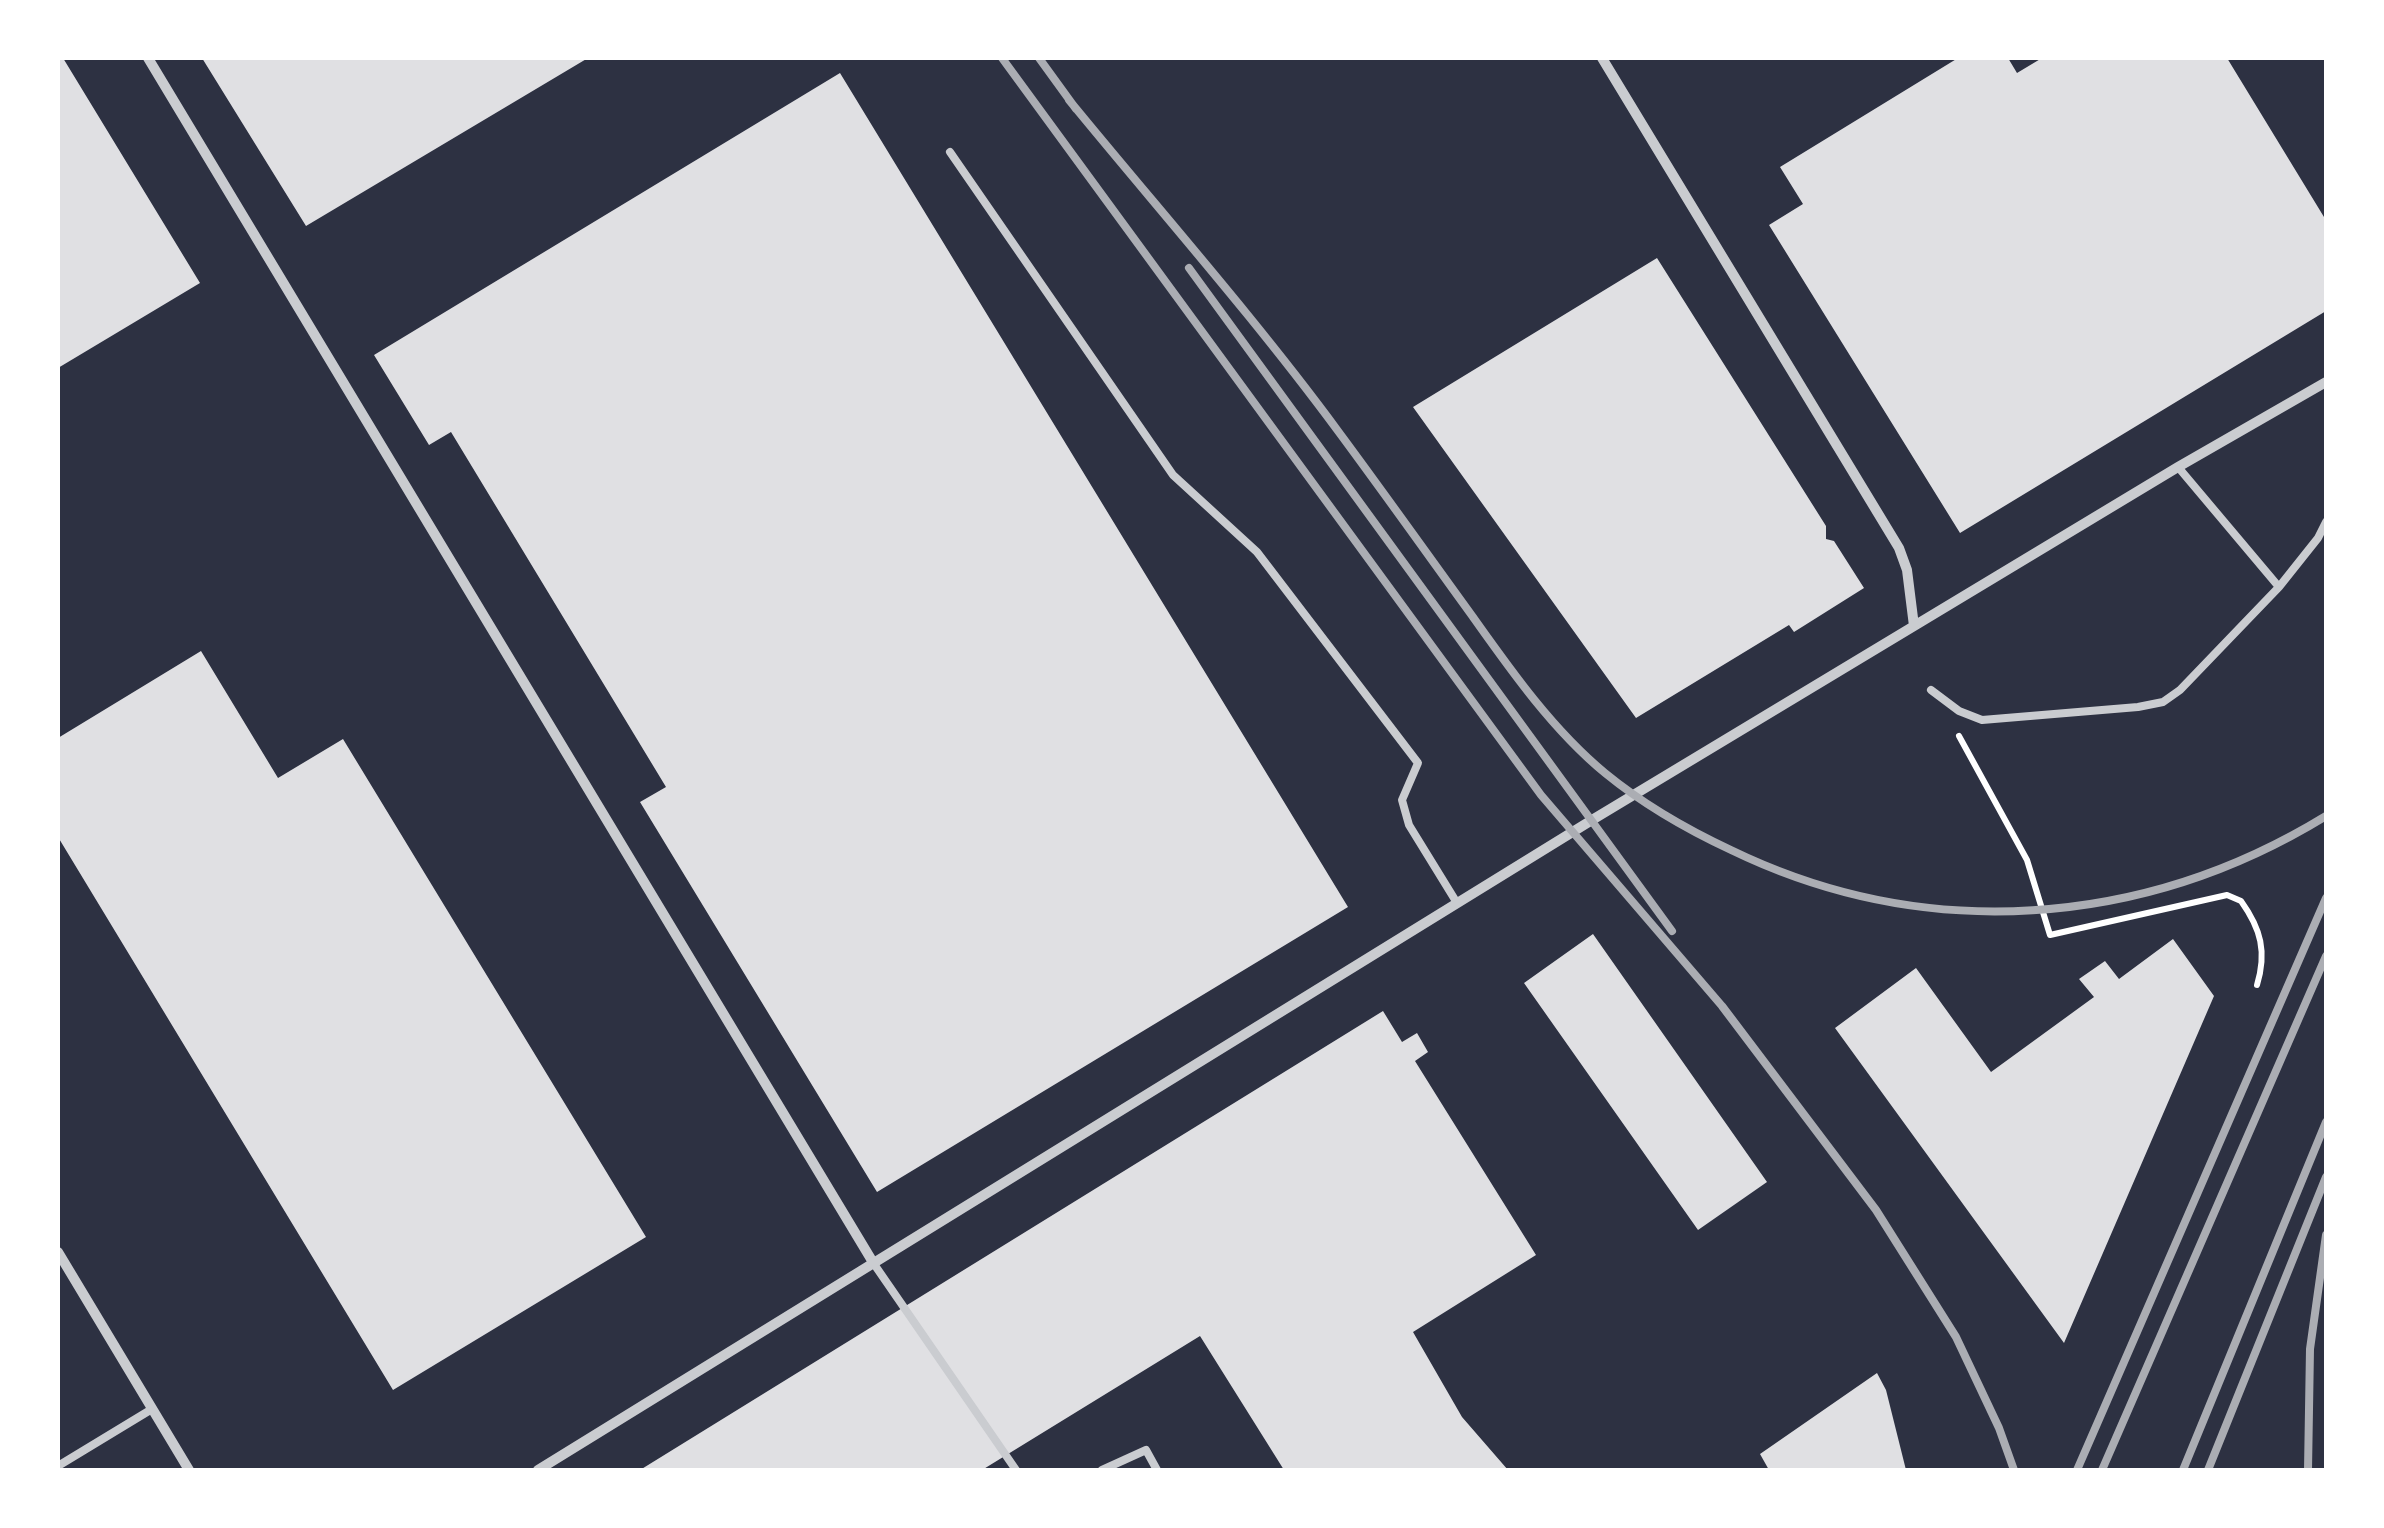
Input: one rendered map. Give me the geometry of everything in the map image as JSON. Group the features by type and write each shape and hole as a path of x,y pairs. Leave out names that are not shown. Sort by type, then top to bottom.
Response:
{"street":[{"path":"148,58 874,1264"},
{"path":"1602,58 1899,548 1907,570 1914,626"},
{"path":"538,1470 1457,904 2178,467 2326,382"},
{"path":"58,1252 189,1470"}],"lane":[{"path":"950,152 1173,475 1256,552 1418,763 1402,800 1408,825 1457,904"},
{"path":"2178,467 2279,587"},
{"path":"1931,690 1960,711 1982,720 2084,713 2162,702 2180,690 2279,587 2326,522"},
{"path":"874,1264 1016,1470"},
{"path":"58,1466 152,1409"},
{"path":"1102,1470 1146,1450 1157,1470"}],"path":[{"path":"1931,690 2027,860 2050,935 2227,896 2241,900 2261,936 2263,963 2257,985"}],"building":[{"path":"58,58 63,58 200,283 58,368"},
{"path":"202,58 588,58 306,226"},
{"path":"1958,58 2008,58 2017,73 2042,58 2227,58 2326,216 2326,311 1960,533 1769,225 1803,204 1780,167"},
{"path":"840,73 1348,907 877,1192 640,802 666,787 451,432 429,445 374,355"},
{"path":"1657,258 1826,526 1826,539 1834,541 1864,588 1794,632 1789,625 1636,718 1413,407"},
{"path":"201,651 278,778 343,739 646,1237 393,1390 58,837 58,738"},
{"path":"1593,934 1767,1182 1698,1230 1524,983"},
{"path":"2173,939 2214,996 2064,1343 1835,1028 1916,968 1991,1072 2094,997 2079,979 2105,961 2119,979"},
{"path":"1383,1011 1402,1042 1417,1033 1428,1052 1415,1061 1536,1255 1413,1332 1462,1417 1508,1470 1284,1470 1200,1336 982,1470 640,1470"},
{"path":"1877,1373 1886,1390 1906,1470 1769,1470 1760,1454"}],"railway":[{"path":"1002,58 1541,795 1722,1006 1876,1210 1956,1337 1999,1428 2014,1470"},
{"path":"1039,58 1076,109"},
{"path":"1069,100 1306,389 1534,700 1605,773 1682,825 1805,880 1880,900 1956,910 2033,910 2108,901 2183,882 2256,853 2326,816"},
{"path":"1189,268 1672,931"},
{"path":"2077,1470 2326,898"},
{"path":"2102,1470 2326,956"},
{"path":"2183,1470 2326,1122"},
{"path":"2208,1470 2326,1177"},
{"path":"2308,1470 2310,1349 2326,1235"}]}
